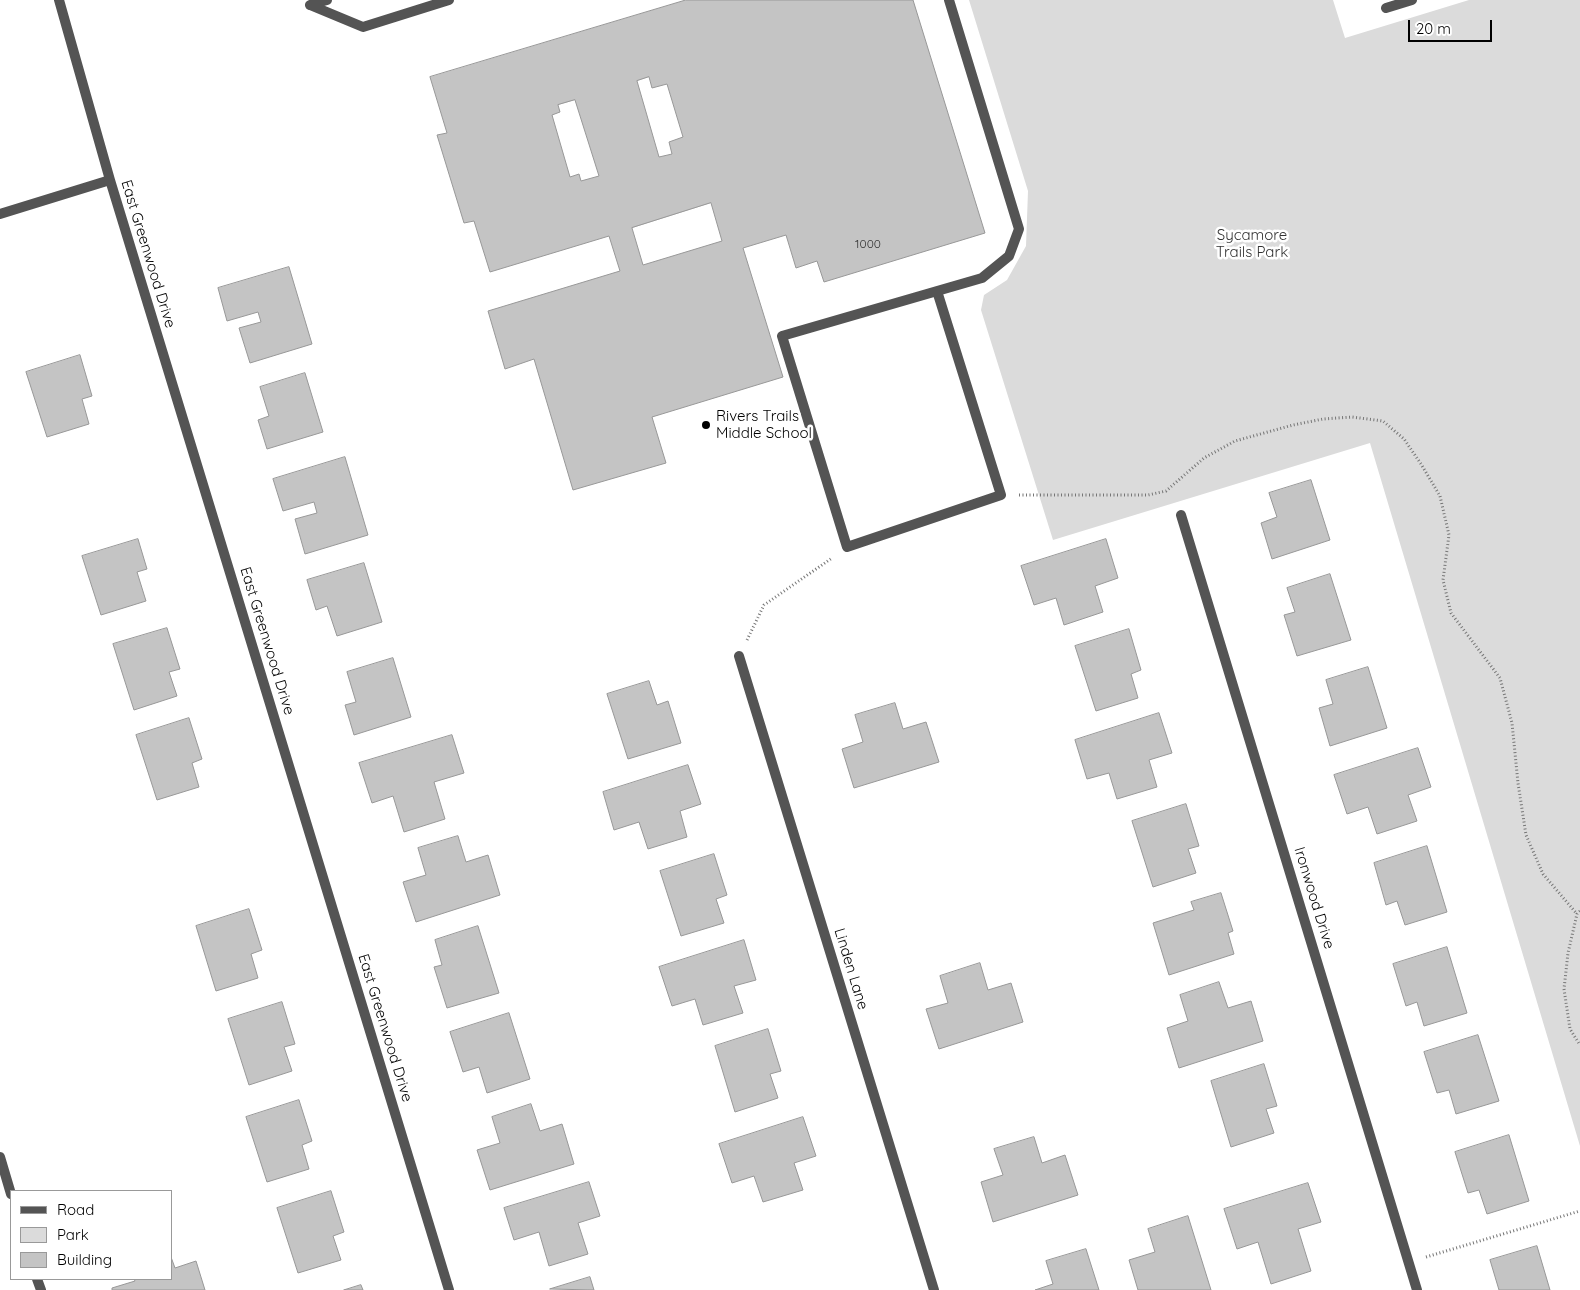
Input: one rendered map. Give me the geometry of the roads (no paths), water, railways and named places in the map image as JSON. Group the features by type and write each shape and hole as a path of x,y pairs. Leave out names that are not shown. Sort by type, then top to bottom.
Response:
{"street":[{"name":"East Greenwood Drive","path":"59,0 110,180 449,1290"},
{"path":"309,3 326,0"},
{"path":"309,3 363,27 449,0"},
{"path":"938,291 1001,495 848,547 782,336 982,278 1009,256 1018,229 949,0"},
{"path":"1386,8 1412,0"},
{"path":"0,214 110,180"},
{"name":"Ironwood Drive","path":"1181,515 1417,1290"},
{"name":"Linden Lane","path":"739,656 934,1290"},
{"path":"0,1157 10,1191"}],"place":[{"name":"Rivers Trails Middle School","path":"706,425"}],"park label":[{"name":"Sycamore Trails Park","path":"1252,244"}]}
